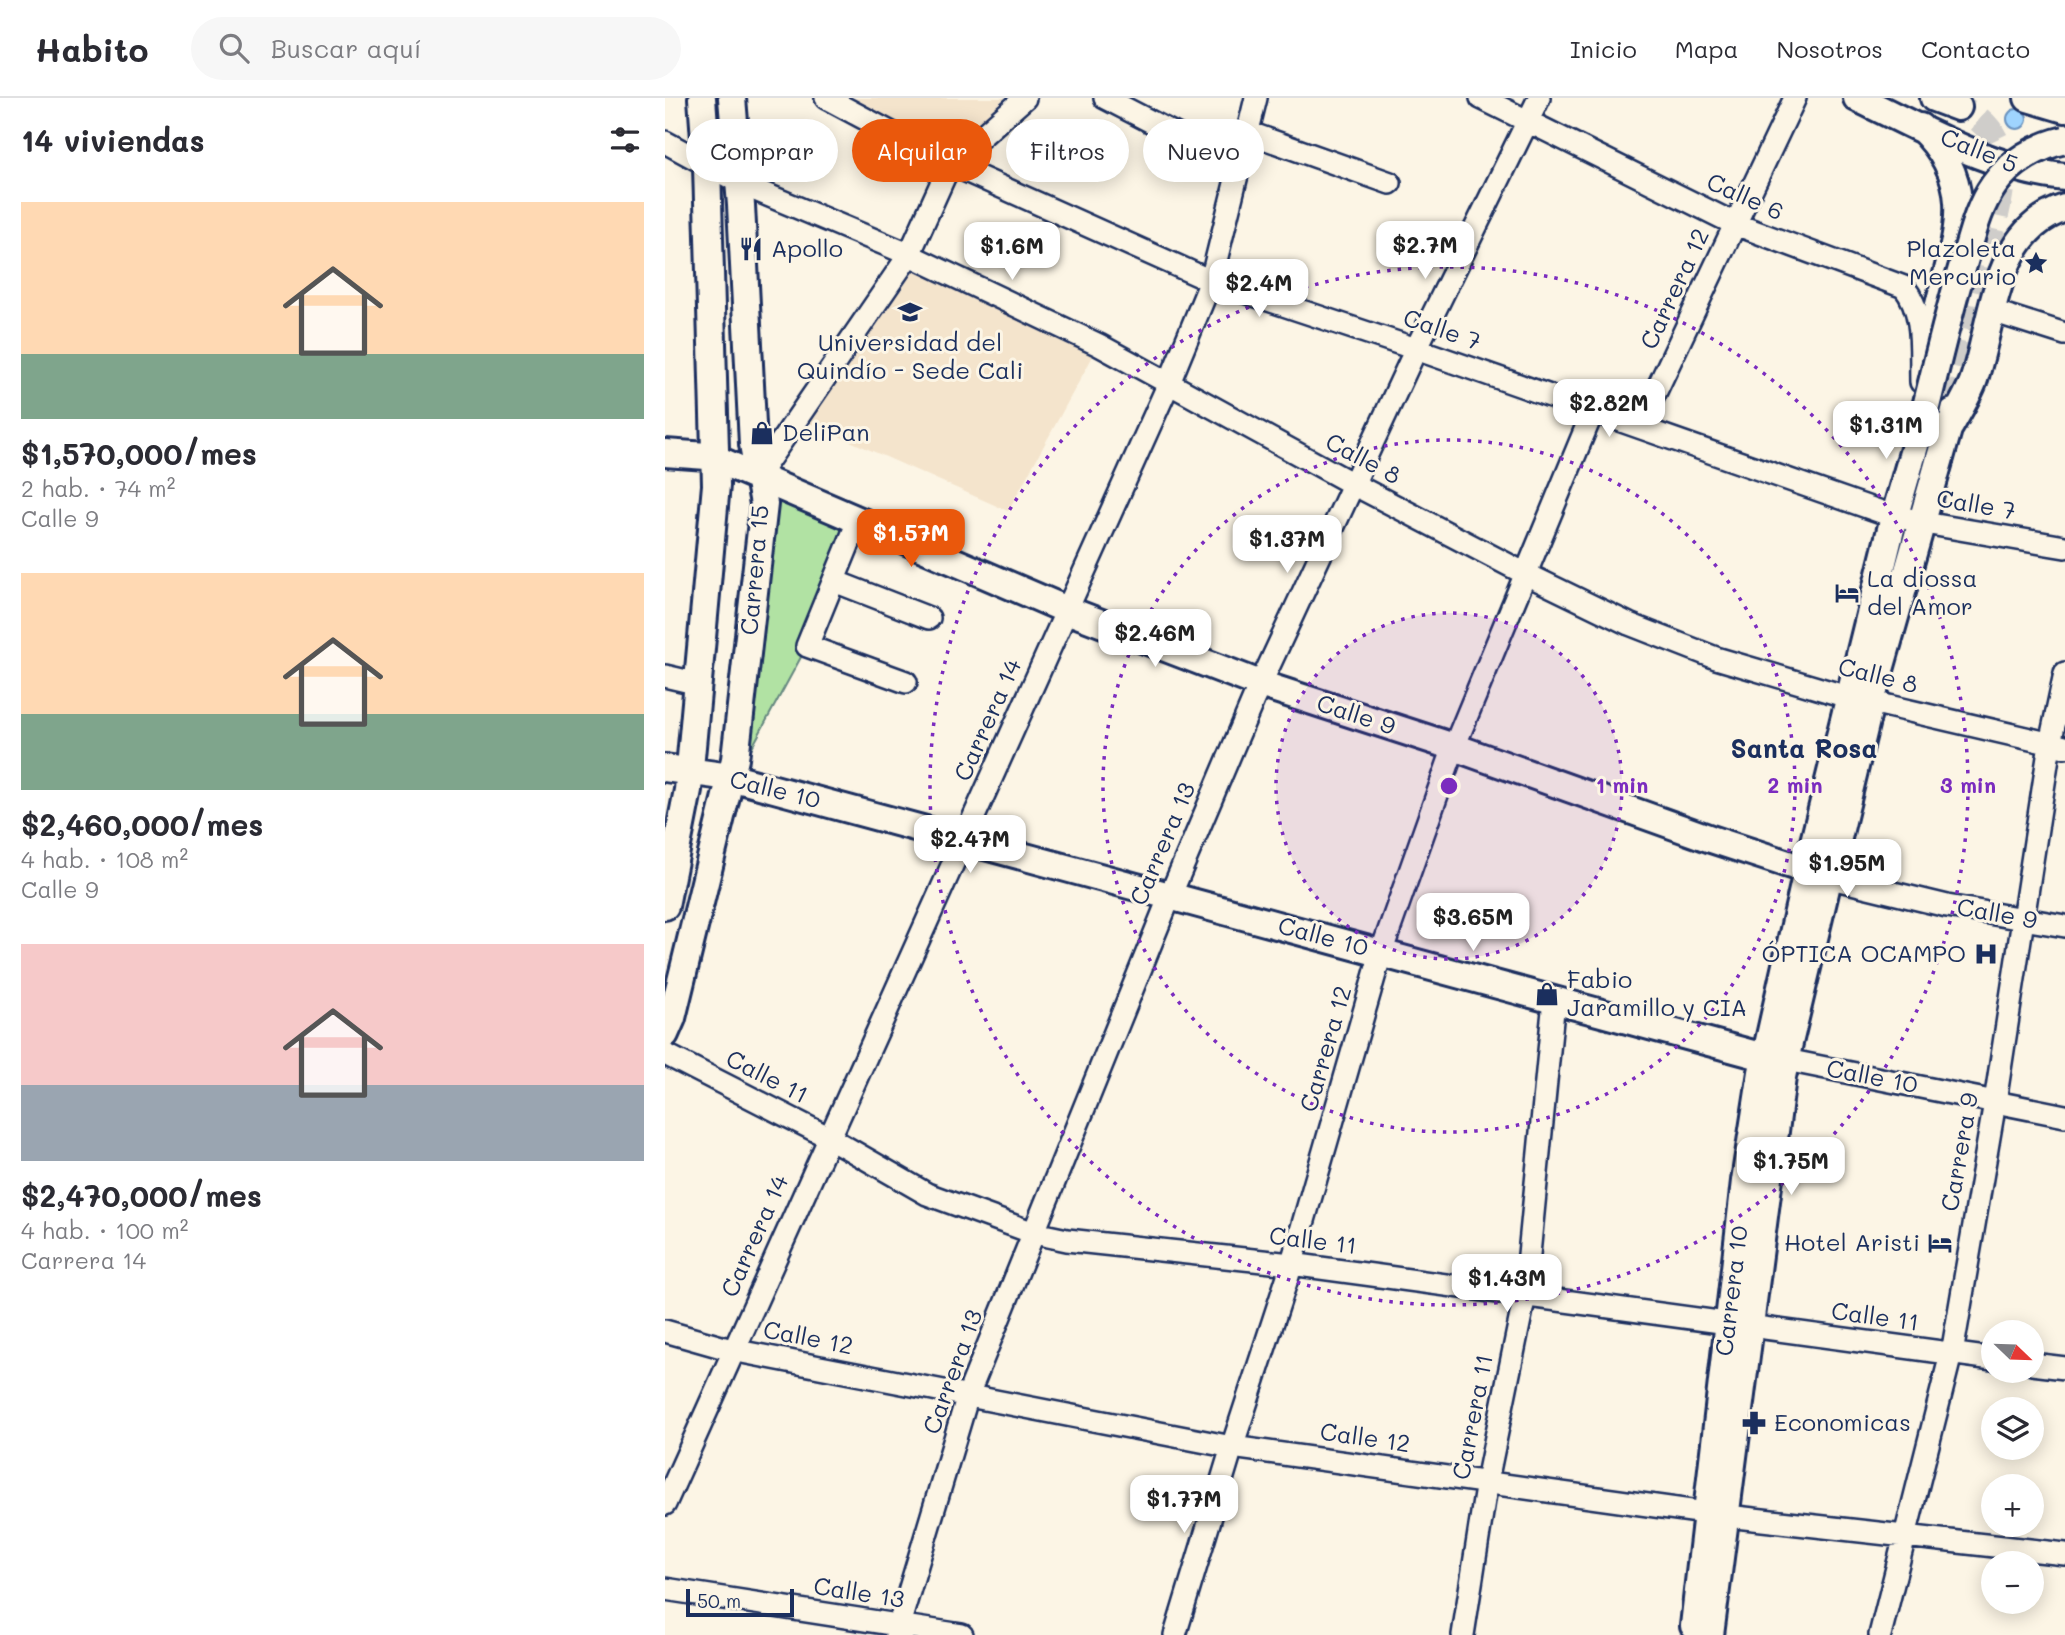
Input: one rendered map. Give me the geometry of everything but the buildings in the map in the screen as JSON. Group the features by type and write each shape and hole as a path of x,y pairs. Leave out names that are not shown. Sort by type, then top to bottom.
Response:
{"main road":[{"name":"Carrera 15","path":"702,98 704,119"},
{"name":"Carrera 15","path":"732,98 734,119"},
{"name":"Calle 5","path":"1857,98 2007,165 2065,177"},
{"path":"2028,98 2065,109"},
{"path":"1920,127 1948,160 1956,182 1959,204 1955,236 1921,382 1923,416"},
{"name":"Carrera 10","path":"1693,1635 1716,1514 1739,1324 1745,1181 1860,700 1895,516 1958,278 1985,201 1999,179 2016,162 2035,151 2065,140"},
{"name":"Carrera 15","path":"665,906 678,771 699,684 716,485 707,182"},
{"name":"Carrera 15","path":"665,1034 672,1018 735,759 764,504 757,478 753,444 739,182"},
{"name":"Carrera 10","path":"1860,700 1922,522 1952,419 1972,384 2010,255 2018,242 2039,221 2065,208"},
{"name":"Calle 9","path":"665,453 716,459 1067,610 1260,684 1454,747 1817,874"},
{"name":"Calle 10","path":"678,771 730,777 1775,1058"},
{"name":"Carrera 10","path":"1710,1635 1716,1514"}],"street":[{"name":"Calle 7","path":"826,98 865,119"},
{"path":"992,127 1025,98"},
{"path":"1105,98 1145,119"},
{"name":"Carrera 14","path":"1250,119 1256,98"},
{"name":"Calle 6","path":"1481,98 1735,224 1904,287 1918,312 1921,382"},
{"name":"Carrera 13","path":"897,1630 968,1395 1170,896 1260,684 1416,348 1539,98"},
{"name":"Carrera 12","path":"1639,427 1795,98"},
{"path":"1264,138 1390,184"},
{"name":"Calle 8","path":"665,142 686,154"},
{"name":"Calle 8","path":"739,182 909,255 1099,345 1353,484 1629,624 1704,653 1860,700 2058,746"},
{"path":"757,478 909,255 942,182"},
{"name":"Calle 7","path":"990,182 1211,281 1416,348 1895,516 2065,547"},
{"name":"Carrera 14","path":"665,1504 1169,383 1211,281 1234,182"},
{"path":"1992,311 2065,334"},
{"name":"Carrera 12","path":"1175,1635 1291,1264 1381,953 1454,747 1593,411"},
{"path":"857,520 807,646 907,682"},
{"path":"834,581 929,618"},
{"name":"Carrera 9","path":"1881,1635 1951,1353 2024,920 2058,746 2065,673"},
{"path":"665,676 699,684"},
{"name":"Calle 9","path":"1817,874 1934,903 2065,926"},
{"name":"Carrera 11","path":"1464,1635 1487,1481 1525,1295 1554,1000"},
{"name":"Calle 11","path":"665,1054 828,1137 927,1194 1034,1234 1067,1240 1291,1264 1981,1357"},
{"name":"Calle 10","path":"1775,1058 2065,1116"},
{"name":"Calle 12","path":"665,1331 732,1350 1232,1447 1716,1514 2065,1554"},
{"path":"2044,1365 2065,1368"},
{"name":"Calle 13","path":"665,1589 897,1630 962,1635"}],"shaded area":[{"path":"826,98 1025,98 992,127 992,119 865,119"},
{"path":"909,255 1099,345 1008,511 798,418"}],"green space":[{"path":"757,477 858,521 807,646 745,760"}],"water":[{"path":"2013,109 2021,109 2027,119 2021,129 2013,129 2007,123 2007,115"}],"tunnel":[{"path":"1955,407 1999,201 2002,171 1998,145 1992,134 1984,124 1958,107"}],"place":[{"name":"Apollo","path":"751,249"},
{"name":"Plazoleta Mercurio","path":"2036,263"},
{"name":"Universidad del Quindío - Sede Cali","path":"910,312"},
{"name":"DeliPan","path":"762,433"},
{"name":"La diossa del Amor","path":"1847,593"},
{"name":"ÓPTICA OCAMPO","path":"1986,954"},
{"name":"Fabio Jaramillo y CIA","path":"1547,994"},
{"name":"Hotel Aristi","path":"1940,1243"},
{"name":"Economicas","path":"1754,1423"}],"district":[{"name":"Santa Rosa","path":"1804,749"}]}
